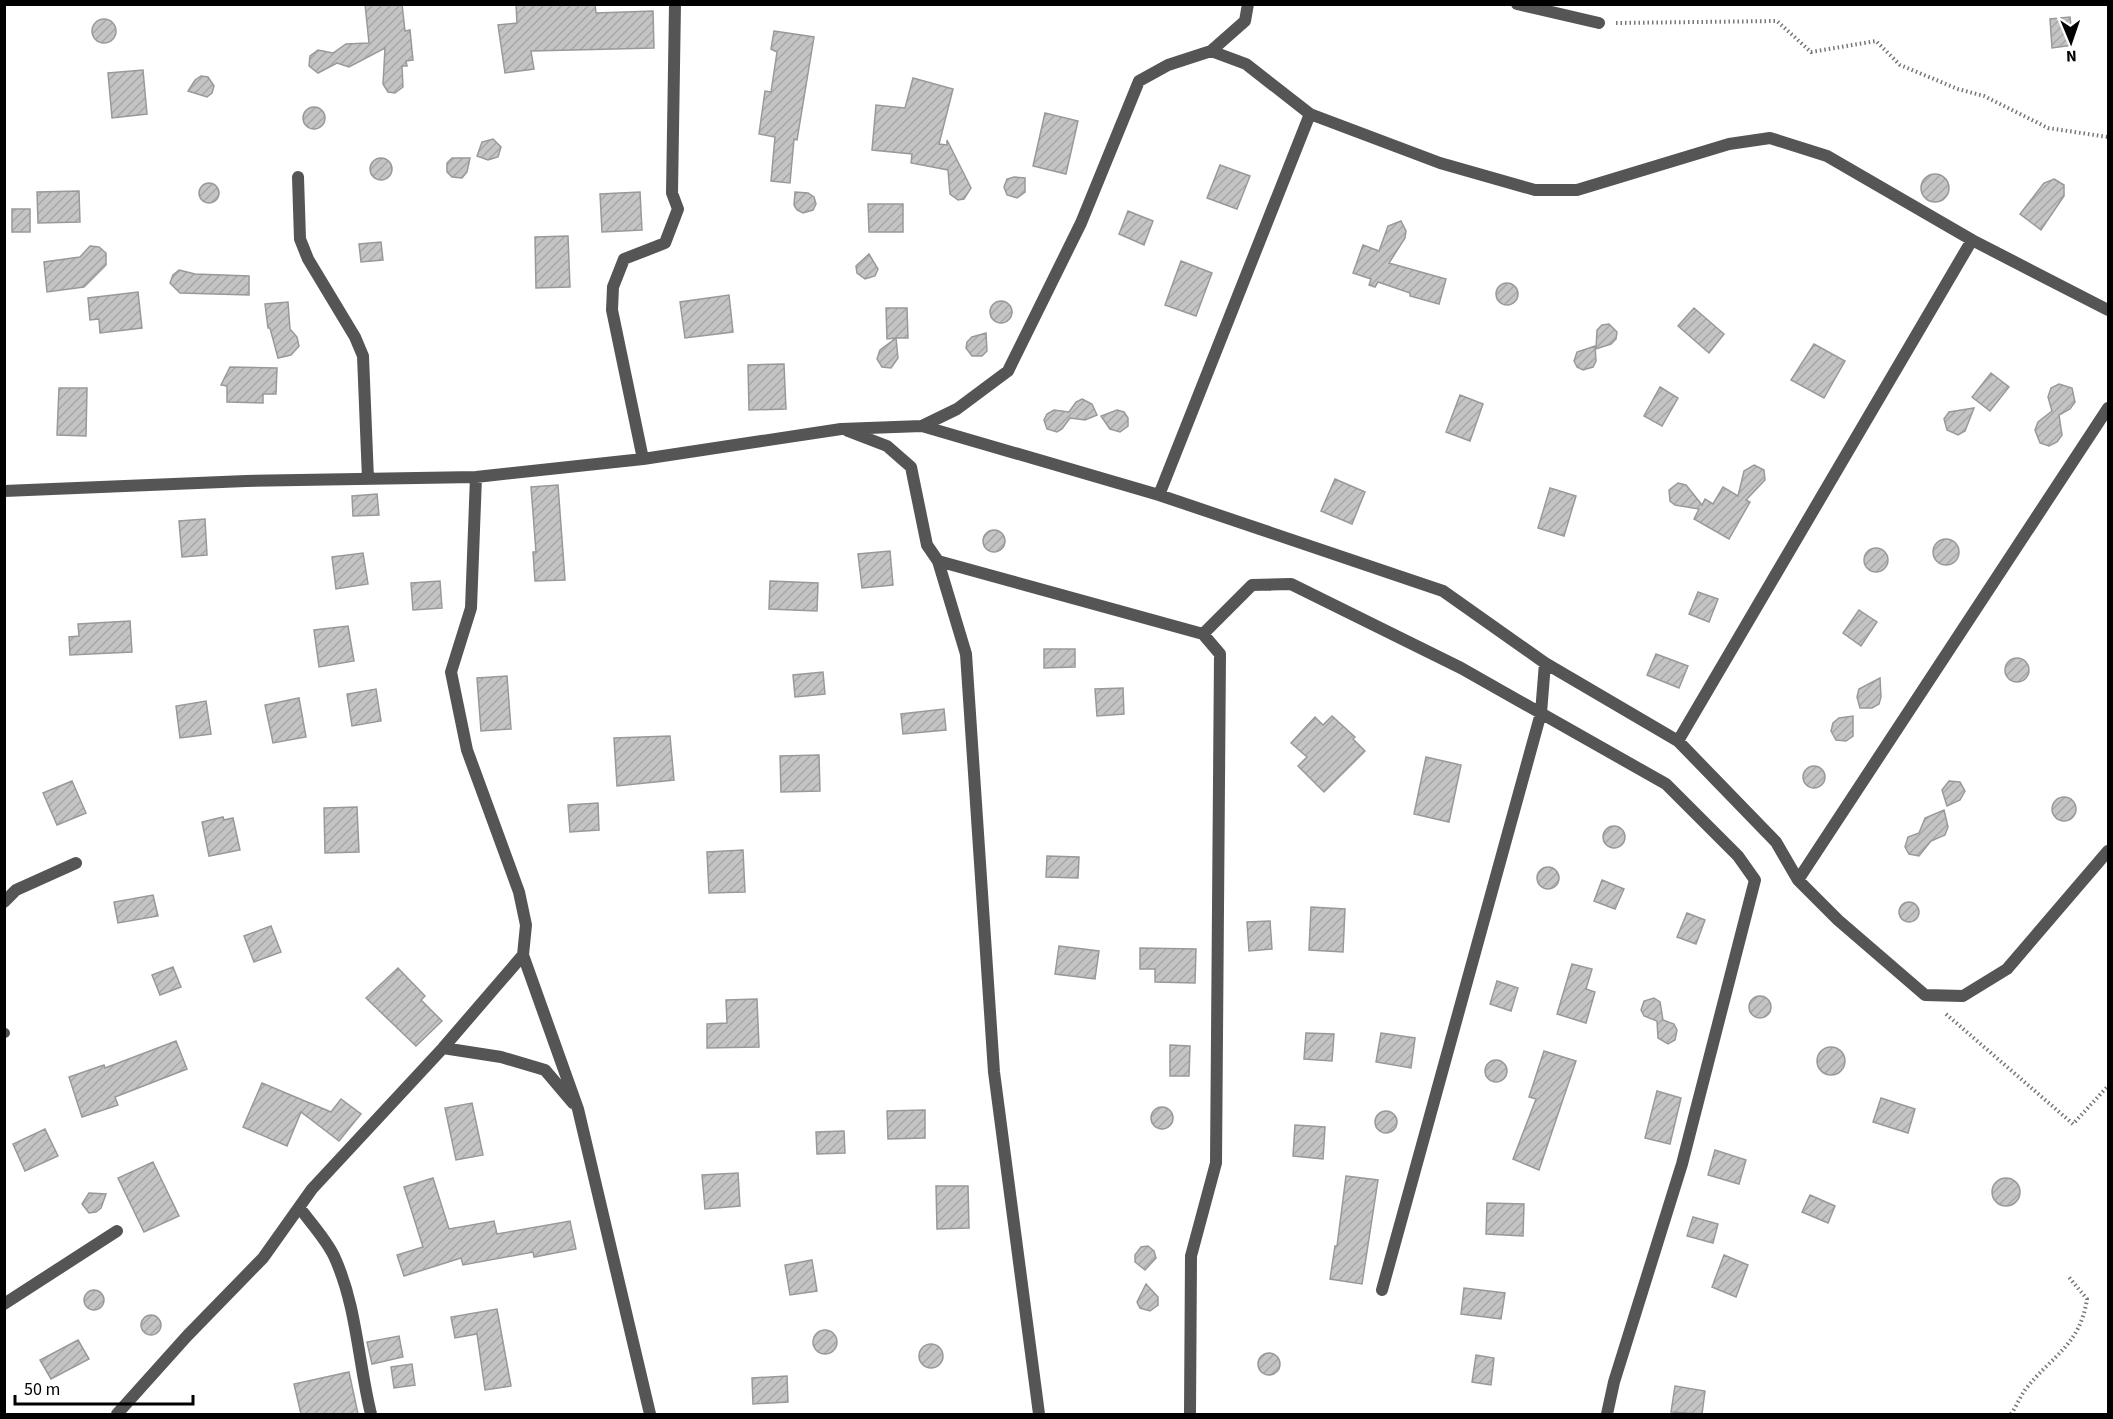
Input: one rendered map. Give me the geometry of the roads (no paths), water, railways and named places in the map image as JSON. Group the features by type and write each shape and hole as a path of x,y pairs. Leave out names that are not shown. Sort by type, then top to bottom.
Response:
{"street":[{"path":"643,459 612,310 613,287 624,259 664,243 678,209 672,192 675,4"},
{"path":"922,426 957,410 1008,371 1081,222 1139,81 1168,65 1211,51 1245,21 1248,4"},
{"path":"1517,4 1599,23"},
{"path":"1211,51 1246,64 1310,114 1440,163 1535,190 1577,190 1729,144 1770,138 1827,156 1972,240 2109,310"},
{"path":"1159,495 1310,114"},
{"path":"298,177 300,239 308,260 355,337 363,356 368,479"},
{"path":"1678,741 1972,240"},
{"path":"1798,880 2109,408"},
{"path":"4,491 476,477 643,459 841,429 922,426 1159,495 1443,591 1545,663 1678,741 1776,842 1798,880 1838,920 1925,995 1963,996 2007,969 2109,851"},
{"path":"841,429 887,446 911,467 927,544 938,561 966,654 994,1072 1039,1414"},
{"path":"476,477 471,608 451,672 467,750 519,892 526,926 523,956 578,1109 650,1414"},
{"path":"938,561 1203,634 1220,654 1216,1163 1191,1256 1190,1414"},
{"path":"1203,634 1252,585 1291,584 1461,668 1666,784 1738,856 1755,880 1682,1164 1614,1382 1607,1414"},
{"path":"1382,1290 1541,712 1545,663"},
{"path":"4,902 16,890 76,863"},
{"path":"117,1414 187,1336 263,1258 312,1189 443,1048 523,956"},
{"path":"443,1048 501,1057 545,1070 578,1109"},
{"path":"299,1207 334,1254 351,1304 363,1383 371,1414"},
{"path":"4,1304 117,1231"}]}
